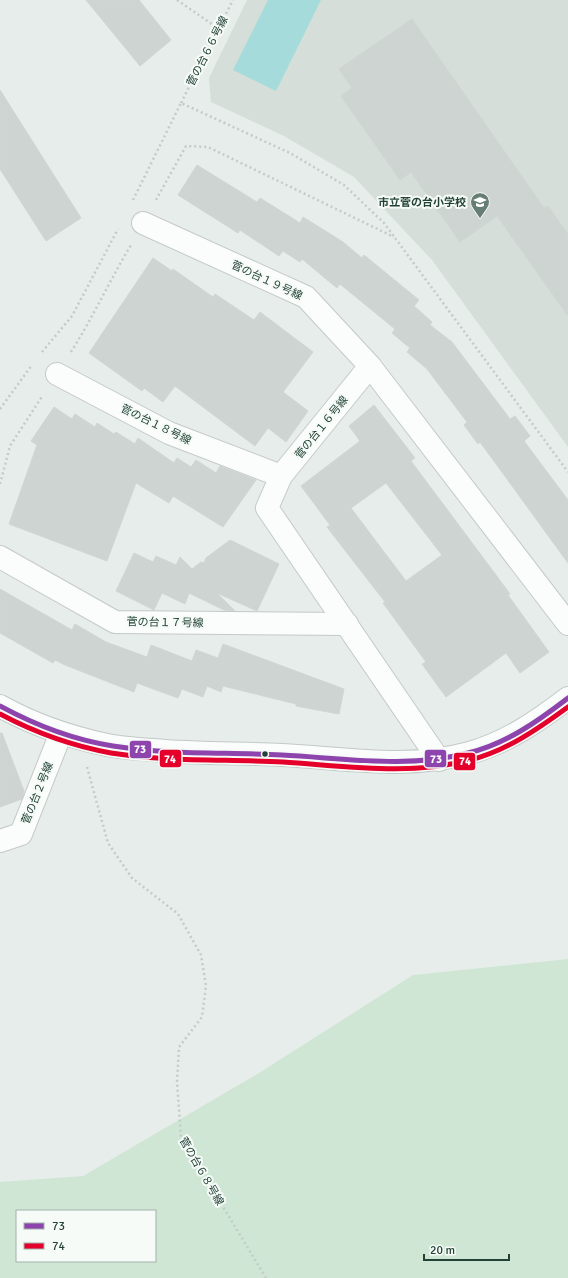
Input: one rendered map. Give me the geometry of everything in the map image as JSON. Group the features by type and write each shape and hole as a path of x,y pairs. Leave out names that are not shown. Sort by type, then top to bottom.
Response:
{"street":[{"name":"菅の台１９号線","path":"143,223 306,297 370,366"},
{"name":"菅の台１６号線","path":"370,366 281,476 267,508 439,760"},
{"path":"370,366 568,624"},
{"name":"菅の台１８号線","path":"57,374 169,433 281,476"},
{"name":"菅の台１７号線","path":"0,557 115,622 347,624"},
{"path":"0,706 34,724 61,733 108,745 197,754 284,755 357,762 439,760 492,746 538,721 568,698"},
{"name":"菅の台２号線","path":"0,841 21,834 61,733"}],"path":[{"path":"177,0 219,29"},
{"name":"菅の台６６号線","path":"181,103 233,0"},
{"path":"0,484 10,446 92,320 113,275 186,146 208,147 395,237"},
{"name":"菅の台６８号線","path":"87,764 108,843 132,878 178,914 201,955 206,986 202,1017 180,1047 177,1082 181,1137 266,1278"}],"shaded area":[{"name":"市立菅の台小学校","path":"247,0 568,0 568,447 432,260 354,177 284,136 211,102 209,78"}],"green space":[{"path":"568,959 568,1278 0,1278 0,1182 83,1176 259,1073 413,975"}],"water":[{"path":"268,0 321,0 276,91 233,70"}],"building":[{"path":"86,0 139,0 171,40 140,66"},
{"path":"412,19 544,208 548,206 568,234 568,316 497,216 460,242 411,172 400,180 341,96 352,88 339,69"},
{"path":"0,90 81,218 46,241 0,169"},
{"path":"197,165 257,202 260,198 300,223 303,217 343,242 362,258 364,255 419,300 414,306 432,322 430,325 452,342 510,419 515,416 530,436 524,441 568,500 568,563 480,442 478,444 464,425 467,422 427,369 407,352 410,348 392,333 395,329 340,284 337,288 302,259 300,262 283,251 279,256 240,230 238,233 178,195"},
{"path":"153,258 172,271 173,269 213,297 215,294 254,320 260,312 313,352 283,392 308,411 286,442 268,428 255,446 175,386 163,402 144,388 142,391 89,353"},
{"path":"374,405 415,458 411,461 510,594 508,595 549,652 520,673 506,653 446,697 422,664 426,662 383,603 385,602 327,527 330,525 301,486 360,441 349,426","holes":["386,483 442,555 406,581 351,508"]},
{"path":"54,407 72,419 75,414 95,427 97,423 114,434 116,432 135,444 138,438 174,463 177,458 191,467 196,460 216,473 220,466 256,480 223,527 173,496 169,503 136,483 107,561 9,524 37,445 31,441"},
{"path":"230,540 279,564 257,611 217,593 235,611 224,610 189,593 185,604 162,593 154,610 116,591 134,553 153,562 156,556 176,565 180,557 192,569 201,562 204,563 206,558"},
{"path":"0,589 72,630 75,624 106,642 147,657 151,645 192,661 196,650 218,658 223,644 344,689 339,714 296,706 296,704 223,686 221,692 207,686 203,697 182,689 178,698 137,683 134,692 55,660 53,663 0,633"},
{"path":"0,733 2,733 24,791 22,799 0,807"}],"transit line":[{"name":"73","path":"0,706 69,736 134,749 399,761 445,758 482,749 521,731 568,698"},
{"name":"74","path":"0,714 26,727 54,738 96,750 132,756 175,759 283,762 401,769 447,765 483,756 509,745 568,707"}],"place":[{"name":"市立菅の台小学校","path":"480,219"}]}
